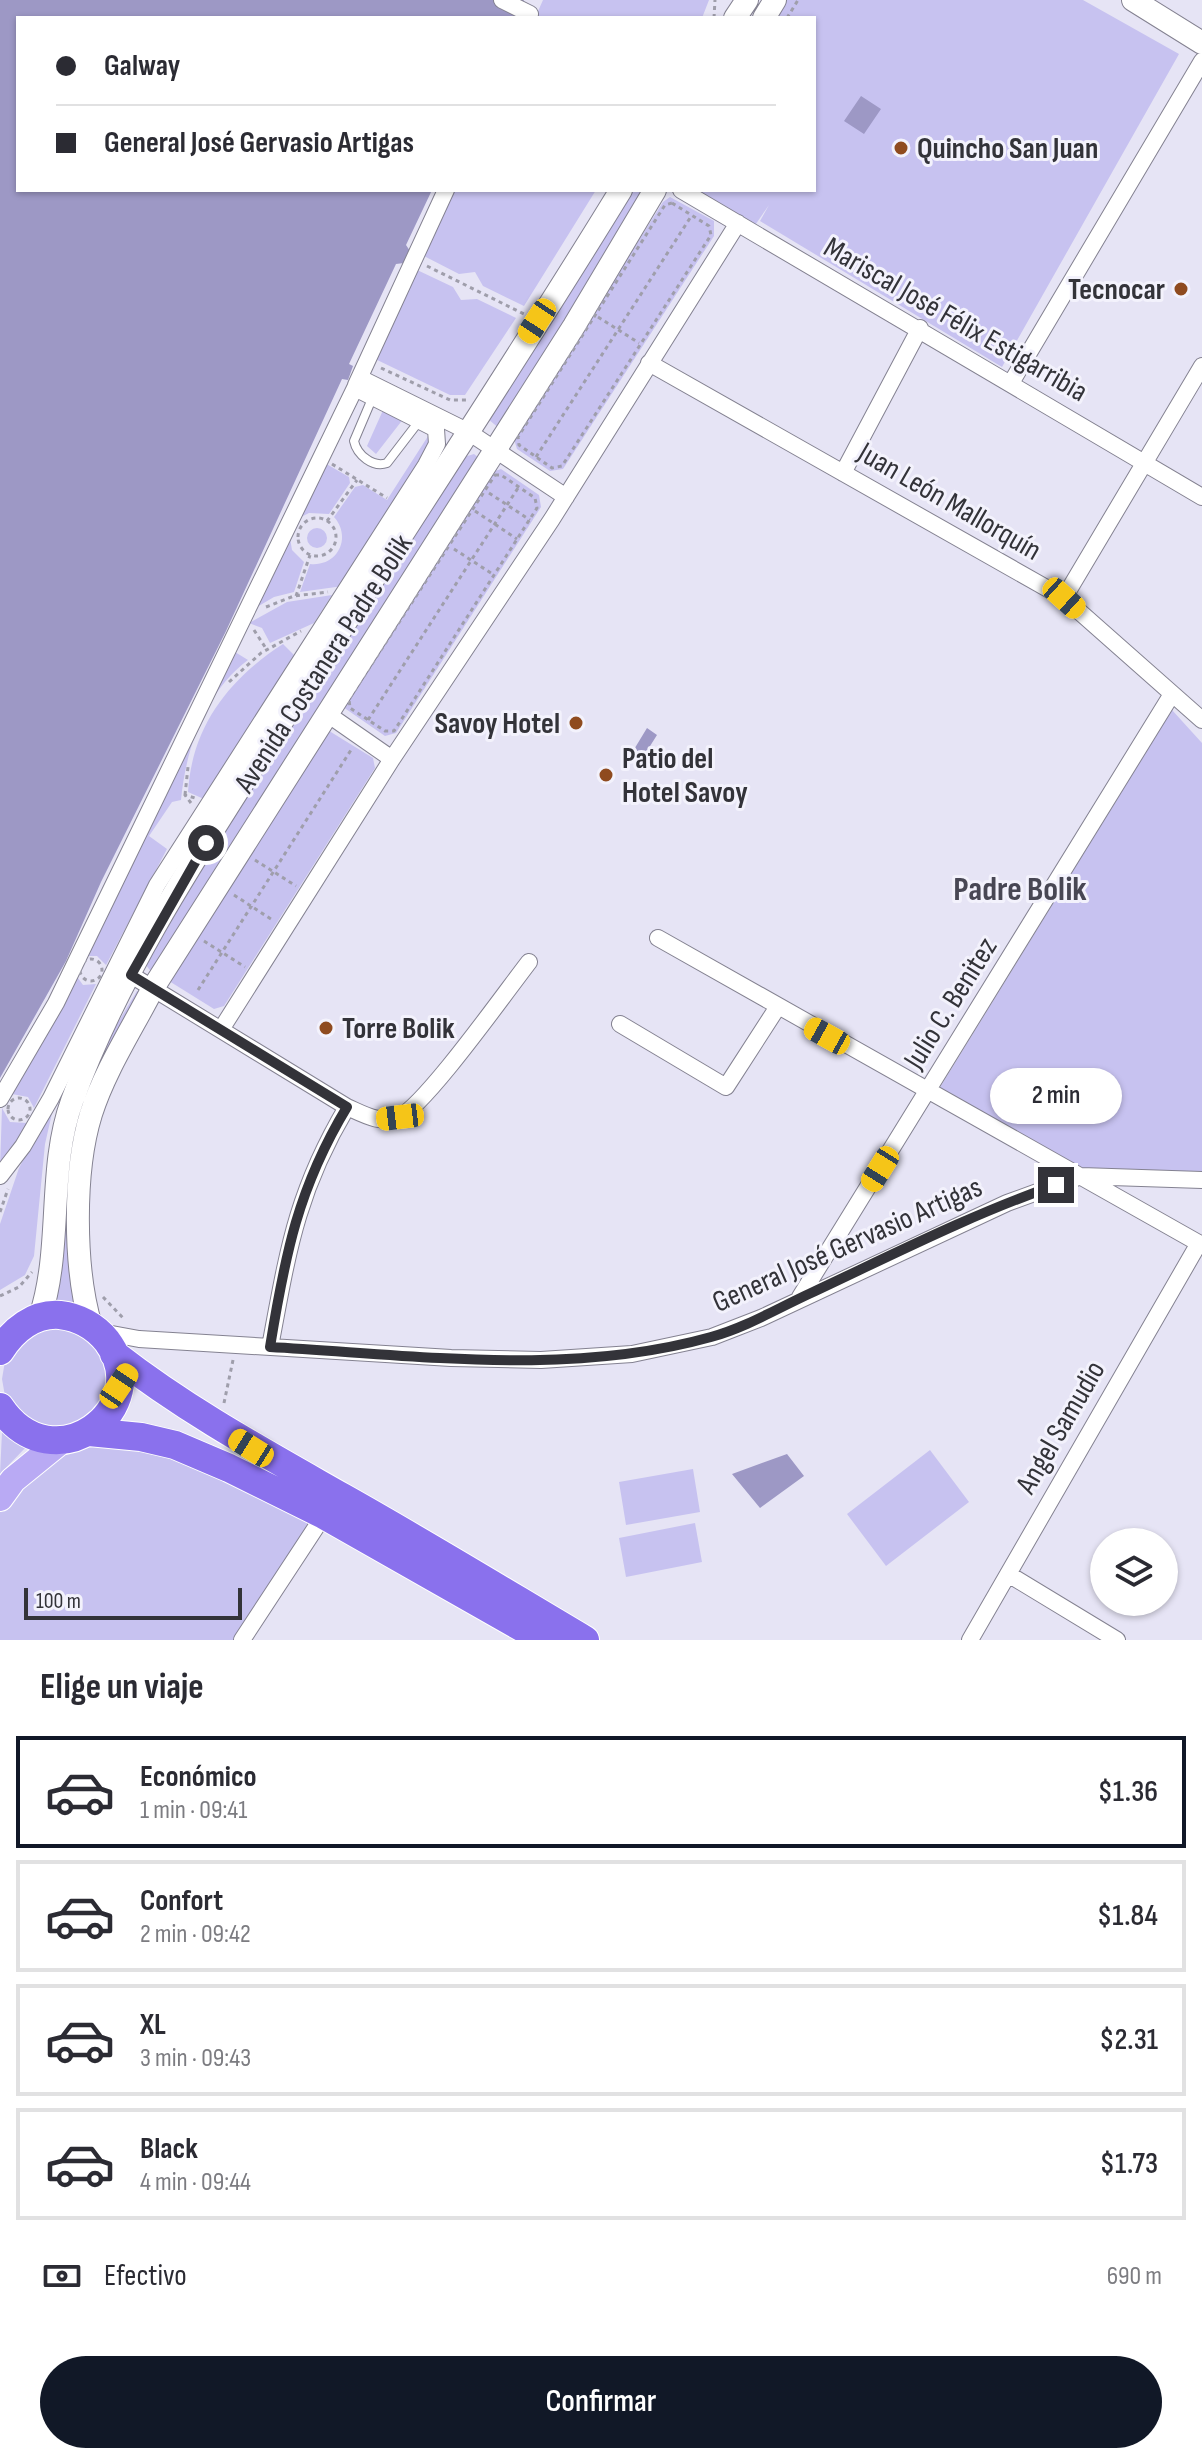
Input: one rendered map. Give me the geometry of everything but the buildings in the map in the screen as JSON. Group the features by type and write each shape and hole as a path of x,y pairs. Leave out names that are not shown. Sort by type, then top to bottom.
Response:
{"highway":[{"path":"0,1351 22,1320 60,1315 214,1425 585,1640"},
{"path":"89,1432 110,1411 111,1353"},
{"path":"0,1408 26,1434 61,1441 89,1432 141,1437 175,1445 324,1515 544,1640"}],"main road":[{"path":"1133,0 1202,43"},
{"name":"Avenida Costanera Padre Bolik","path":"22,1320 52,1279 66,1120 84,1071 131,975 218,823 620,192"},
{"name":"Avenida Costanera Padre Bolik","path":"111,1353 78,1267 84,1141 100,1090 153,988 495,450 654,192"},
{"path":"0,1498 13,1480 61,1441"}],"street":[{"path":"502,0 532,11"},
{"path":"1011,383 1202,61"},
{"path":"5,1100 243,624 445,192"},
{"name":"Mariscal José Félix Estigarribia","path":"684,192 920,328 1202,497"},
{"path":"222,1028 392,759 566,497 738,223"},
{"path":"843,473 920,328"},
{"name":"Juan León Mallorquín","path":"649,363 1064,598 1202,720"},
{"path":"1064,598 1202,366"},
{"path":"355,380 423,416 467,431 566,497"},
{"path":"0,1176 23,1146 51,1098 157,885 437,444 436,429 423,416"},
{"name":"Julio C. Benitez","path":"799,1298 1172,694"},
{"path":"326,713 392,759"},
{"path":"658,938 777,1008 1200,1244"},
{"path":"131,975 347,1107 378,1120 400,1117 426,1093 529,962"},
{"path":"620,1024 726,1087 777,1008"},
{"path":"270,1347 290,1234 316,1160 347,1107"},
{"path":"1081,1176 1202,1180"},
{"name":"General José Gervasio Artigas","path":"111,1353 160,1341 541,1360 632,1354 712,1337 1007,1203 1081,1176"},
{"name":"Angel Samudio","path":"970,1640 1200,1244"},
{"path":"111,1353 160,1341"},
{"path":"242,1640 324,1515"},
{"path":"1008,1574 1117,1640"}],"lane":[{"path":"375,392 354,441 361,455 376,464 387,463 423,416"}],"path":[{"path":"672,203 692,215 709,226 711,235 562,466 552,468 519,445 518,437 665,205 672,203"},
{"path":"536,457 692,215"},
{"path":"413,259 524,315 532,302"},
{"path":"595,315 640,344"},
{"path":"367,362 450,400 458,402 473,395"},
{"path":"322,458 387,498"},
{"path":"499,474 519,487 537,501 537,508 394,731 385,731 350,708 349,699 484,490 499,474"},
{"path":"327,521 357,480"},
{"path":"368,720 519,487"},
{"path":"484,490 530,520"},
{"path":"472,509 517,539"},
{"path":"314,518 327,521 335,532 334,546 324,555 310,555 300,546 300,528 314,518"},
{"path":"448,545 494,575"},
{"path":"296,596 310,555"},
{"path":"267,650 256,631 243,624 262,609 296,596 345,590"},
{"path":"221,692 267,650 325,622"},
{"path":"342,742 361,755"},
{"path":"198,990 352,749"},
{"path":"185,795 189,763"},
{"path":"249,856 296,886 291,894"},
{"path":"227,891 274,921"},
{"path":"267,931 280,911"},
{"path":"197,937 245,967 237,978"},
{"path":"188,983 208,996"},
{"path":"17,1098 27,1101 30,1111 19,1120 9,1115 5,1100 17,1098"},
{"path":"101,1294 127,1321"},
{"path":"214,1425 223,1406 236,1345"}],"shaded area":[{"path":"0,0 524,0 516,16 16,16 16,192 431,192 406,245 410,251 404,263 396,264 349,364 353,366 348,380 342,379 226,631 101,882 66,961 0,1078"},
{"path":"543,0 709,0 703,16 536,16"},
{"path":"775,0 1083,0 1179,54 1002,367 760,221 769,205 751,231 684,192 816,192 816,16 765,16"},
{"path":"861,96 881,109 864,134 844,121"},
{"path":"451,192 595,192 524,306 483,286 475,272 459,274 422,255"},
{"path":"632,192 647,192 500,429 488,419"},
{"path":"670,197 714,221 714,236 563,469 550,471 517,449 514,439 663,202"},
{"path":"415,269 453,287 461,300 477,299 516,318 465,395 450,395 373,358"},
{"path":"384,408 404,418 376,454 367,446"},
{"path":"432,430 435,435 343,586 300,592 310,564 328,561 339,549 342,533 334,517 355,487 363,485 387,500"},
{"path":"474,454 479,458 152,973 146,965 178,904 464,457"},
{"path":"323,462 349,477 350,483 329,514 309,513 299,518"},
{"path":"501,469 539,495 541,507 396,733 385,736 343,707 492,472"},
{"path":"317,528 324,531 327,538 324,545 317,548 310,545 307,538 310,531"},
{"path":"290,538 292,550 304,562 294,592 274,597 250,611"},
{"path":"332,595 314,623 270,643 262,628 249,623 287,602"},
{"path":"283,644 294,655 204,799 188,792 197,746 217,706 246,673"},
{"path":"235,652 248,660 220,688 204,715"},
{"path":"1172,710 1202,743 1202,1175 1080,1168 939,1089"},
{"path":"199,724 181,800 172,802 149,836 167,849 106,965 97,956 84,956"},
{"path":"647,728 657,735 640,762 630,756"},
{"path":"326,729 373,758 375,768 224,1006 214,1009 169,981"},
{"path":"75,974 83,985 96,984 34,1108 28,1097 12,1094"},
{"path":"137,991 141,993 98,1084 79,1305 53,1303 67,1138 102,1049"},
{"path":"55,1100 45,1144 34,1256 25,1275 0,1290 0,1224 19,1168"},
{"path":"2,1108 10,1122 27,1123 0,1168"},
{"path":"59,1325 83,1335 97,1348 105,1365 108,1391 79,1426 44,1431 5,1396 2,1379 5,1361 27,1333"},
{"path":"2,1432 28,1445 0,1474"},
{"path":"116,1435 324,1515 240,1640 0,1640 0,1498 28,1466"},
{"path":"930,1450 969,1502 886,1566 847,1514"},
{"path":"787,1454 804,1476 760,1508 732,1474"},
{"path":"693,1469 700,1512 626,1525 619,1482"},
{"path":"695,1523 702,1562 626,1577 619,1538"}],"place":[{"name":"Quincho San Juan","path":"901,148"},
{"name":"Tecnocar","path":"1181,289"},
{"name":"Savoy Hotel","path":"576,723"},
{"name":"Patio del Hotel Savoy","path":"606,775"},
{"name":"Torre Bolik","path":"326,1028"}],"district":[{"name":"Padre Bolik","path":"1020,888"}],"route":[{"path":"206,843 131,975 347,1107 316,1160 290,1234 270,1347 541,1360 632,1354 712,1337 761,1318 1007,1203 1056,1185"}]}
